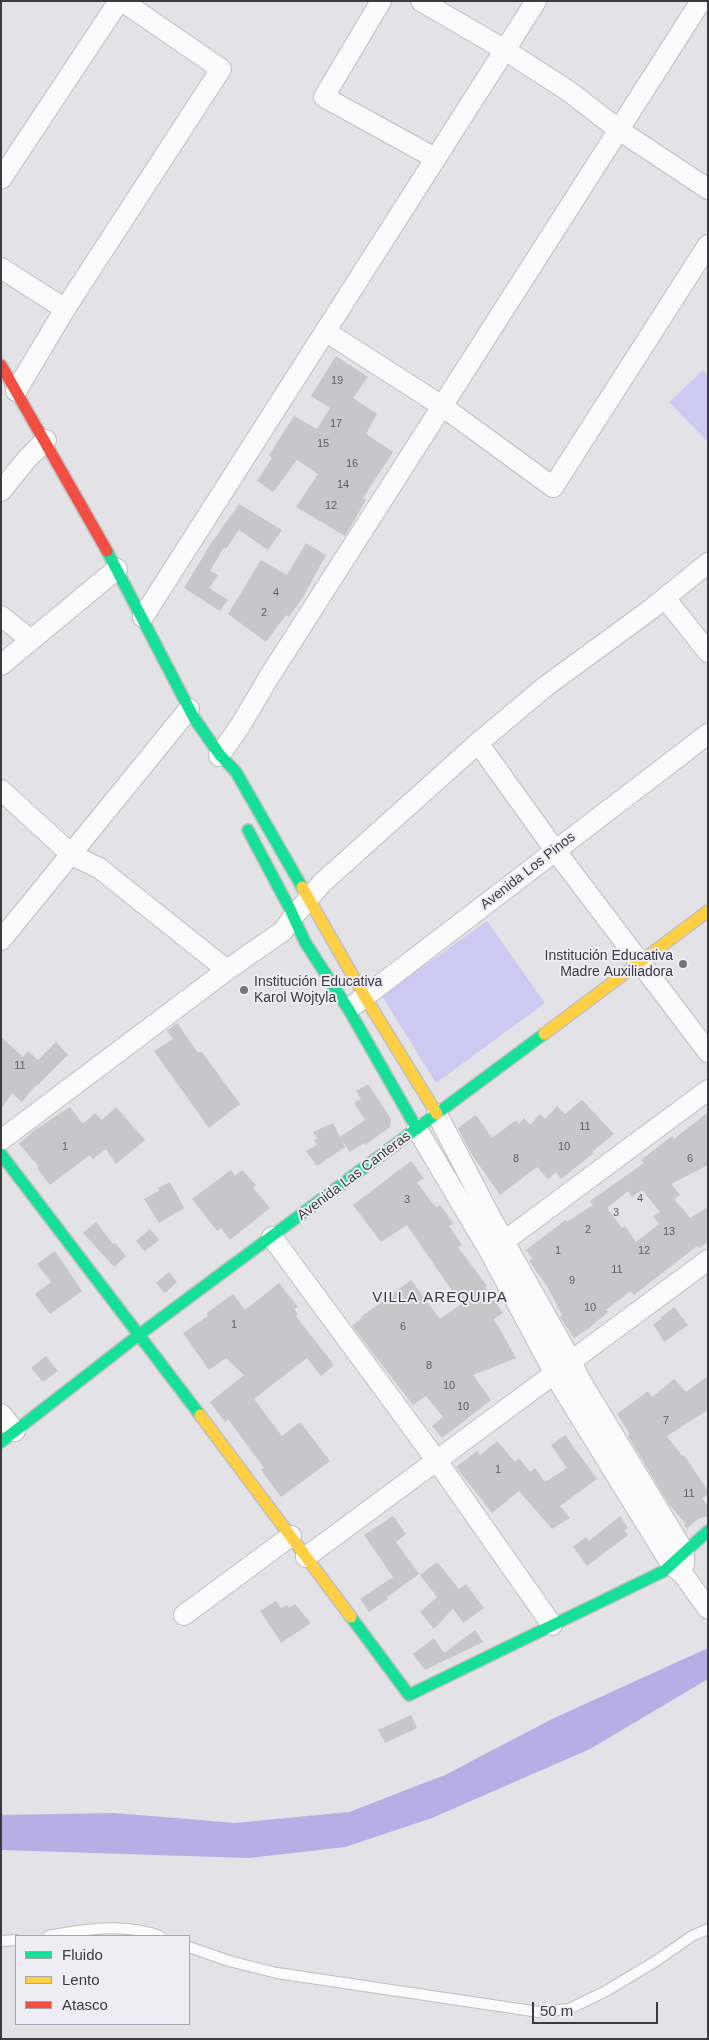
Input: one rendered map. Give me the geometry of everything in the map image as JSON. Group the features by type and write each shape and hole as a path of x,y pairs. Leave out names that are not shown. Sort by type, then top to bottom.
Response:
{"street":[{"path":"1,179 121,1 221,70 65,309 16,391"},
{"path":"381,1 324,97 435,158"},
{"path":"421,1 505,50 570,92 619,130 708,189"},
{"path":"143,617 536,1"},
{"path":"220,764 269,677 701,1"},
{"path":"325,331 442,406 553,488 708,245"},
{"path":"1,268 65,309"},
{"path":"1,365 46,440 117,569 189,709 220,764 236,772 365,997 437,1114 497,1247 563,1366 563,1389 708,1609"},
{"path":"1,491 27,459 46,440"},
{"path":"1,1140 227,970 283,931 322,883 478,742 546,686 665,598 708,563"},
{"path":"1,665 117,569"},
{"path":"665,598 708,652"},
{"path":"1,616 31,640"},
{"path":"1,940 189,709"},
{"name":"Avenida Los Pinos","path":"349,1010 708,734"},
{"path":"478,742 555,850 708,1052"},
{"path":"1,790 72,855 99,868 227,970"},
{"path":"244,823 305,942 349,1010 417,1129 497,1247"},
{"name":"Avenida Las Canteras","path":"8,1436 140,1334 708,911"},
{"path":"497,1247 708,1090"},
{"path":"1,1154 140,1334 409,1696 679,1563 708,1531"},
{"path":"272,1237 437,1461 552,1625"},
{"path":"306,1557 563,1366 707,1262"},
{"path":"1,1414 8,1436"},
{"path":"184,1615 291,1536"}],"lane":[{"path":"54,1935 82,1930 116,1928 154,1935"},
{"path":"190,1947 229,1961 277,1973 539,2012 569,2008 606,1991 656,1961 692,1936 708,1929"},
{"path":"1,1940 15,1940"}],"shaded area":[{"path":"703,370 708,375 708,442 669,402"},
{"path":"487,921 545,1003 436,1083 382,996"},
{"path":"708,1648 708,1679 590,1749 432,1818 345,1847 249,1858 1,1850 1,1815 114,1813 235,1823 349,1812 445,1775 552,1719"}],"building":[{"path":"336,356 368,377 353,398 377,414 366,434 393,452 363,498 366,500 345,536 296,507 318,474 297,460 273,492 257,481 272,458 269,455 294,416 317,429 330,408 311,396"},
{"path":"239,504 282,530 268,550 239,530 226,549 224,547 210,571 218,575 209,588 228,600 220,611 184,588 210,545"},
{"path":"306,543 326,555 303,597 289,617 286,615 266,642 228,614 261,560 287,575"},
{"path":"177,1023 198,1053 201,1051 240,1104 209,1128 154,1051 173,1039 167,1031"},
{"path":"1,1037 23,1057 28,1051 38,1060 56,1042 68,1055 36,1085 22,1102 12,1093 1,1109"},
{"path":"368,1084 391,1119 390,1127 365,1145 364,1143 350,1152 340,1138 345,1147 317,1166 306,1151 317,1145 314,1140 317,1138 313,1132 333,1123 340,1137 365,1120 354,1103 361,1099 356,1091"},
{"path":"582,1100 614,1134 593,1151 594,1153 561,1179 556,1172 548,1179 537,1167 500,1195 472,1155 458,1128 476,1115 492,1138 516,1120 519,1124 524,1118 530,1125 540,1114 545,1119 557,1106 565,1114"},
{"path":"70,1107 82,1123 84,1123 95,1113 102,1120 116,1107 145,1140 116,1164 106,1149 93,1159 90,1155 50,1185 37,1168 39,1167 19,1144 36,1129"},
{"path":"708,1112 708,1165 671,1184 680,1195 674,1199 690,1218 708,1207 708,1242 699,1248 697,1246 634,1295 631,1291 606,1310 608,1312 588,1329 574,1338 560,1317 562,1315 547,1286 529,1261 532,1258 526,1250 564,1221 566,1220 567,1222 593,1205 590,1201 644,1163 641,1160 672,1136 674,1139","holes":["642,1190 660,1212 653,1216 659,1224 636,1242 625,1226 622,1228 607,1208 628,1191 632,1197"]},
{"path":"411,1161 424,1178 417,1183 436,1207 440,1205 453,1223 449,1226 462,1245 458,1247 487,1286 485,1287 503,1313 494,1319 516,1358 473,1375 491,1400 442,1438 432,1426 443,1417 426,1396 413,1405 352,1326 361,1317 411,1280 440,1319 461,1304 407,1225 381,1242 353,1205"},
{"path":"231,1170 235,1176 242,1170 256,1185 253,1188 270,1208 230,1240 221,1228 217,1231 192,1199"},
{"path":"170,1182 184,1208 159,1223 144,1199 159,1191 158,1188"},
{"path":"96,1222 113,1244 115,1243 126,1256 114,1267 83,1233"},
{"path":"150,1229 159,1240 145,1251 136,1241"},
{"path":"55,1251 82,1291 50,1314 35,1294 51,1282 37,1264"},
{"path":"169,1272 177,1282 165,1293 156,1283"},
{"path":"279,1283 298,1307 294,1309 298,1314 296,1316 334,1365 321,1376 307,1358 254,1399 282,1436 300,1422 330,1461 281,1497 261,1470 264,1468 228,1419 225,1422 210,1402 244,1375 226,1358 209,1370 183,1333 208,1316 207,1313 233,1294 245,1310"},
{"path":"674,1307 688,1325 664,1342 653,1324 662,1319 660,1318"},
{"path":"46,1356 58,1371 43,1382 31,1368"},
{"path":"708,1376 708,1410 667,1436 682,1456 684,1455 708,1491 708,1494 702,1498 708,1506 708,1516 698,1519 687,1529 684,1525 686,1524 668,1503 617,1414 648,1391 652,1397 674,1379 686,1392"},
{"path":"565,1435 597,1479 560,1506 570,1518 552,1529 519,1491 492,1513 456,1467 477,1451 480,1455 497,1441 515,1462 519,1458 530,1472 535,1468 545,1482 567,1468 551,1445"},
{"path":"393,1516 406,1534 396,1542 419,1574 369,1612 360,1599 393,1577 364,1535"},
{"path":"620,1516 628,1528 624,1531 628,1535 587,1566 573,1547 586,1537 589,1541"},
{"path":"437,1562 459,1589 466,1584 484,1608 463,1623 453,1609 434,1629 420,1612 437,1597 420,1575"},
{"path":"276,1601 281,1608 287,1605 289,1608 295,1604 311,1623 281,1643 260,1611"},
{"path":"475,1630 483,1642 425,1670 413,1654 434,1638 444,1653"},
{"path":"411,1715 417,1728 385,1743 378,1730"}],"traffic: fast":[{"path":"107,551 194,718 220,755 236,772 302,887"},
{"path":"248,830 290,909 305,942 349,1010 417,1129"},
{"path":"1,1442 140,1334 544,1034"},
{"path":"1,1154 200,1415"},
{"path":"351,1617 409,1695 664,1571 708,1531"}],"traffic: slow":[{"path":"302,887 365,997 437,1114"},
{"path":"544,1034 708,911"},
{"path":"200,1415 351,1617"}],"traffic: jam":[{"path":"1,365 107,551"}],"place":[{"name":"Institución Educativa Madre Auxiliadora","path":"683,964"},
{"name":"Institución Educativa Karol Wojtyla","path":"244,990"}],"district":[{"name":"VILLA AREQUIPA","path":"440,1298"}]}
